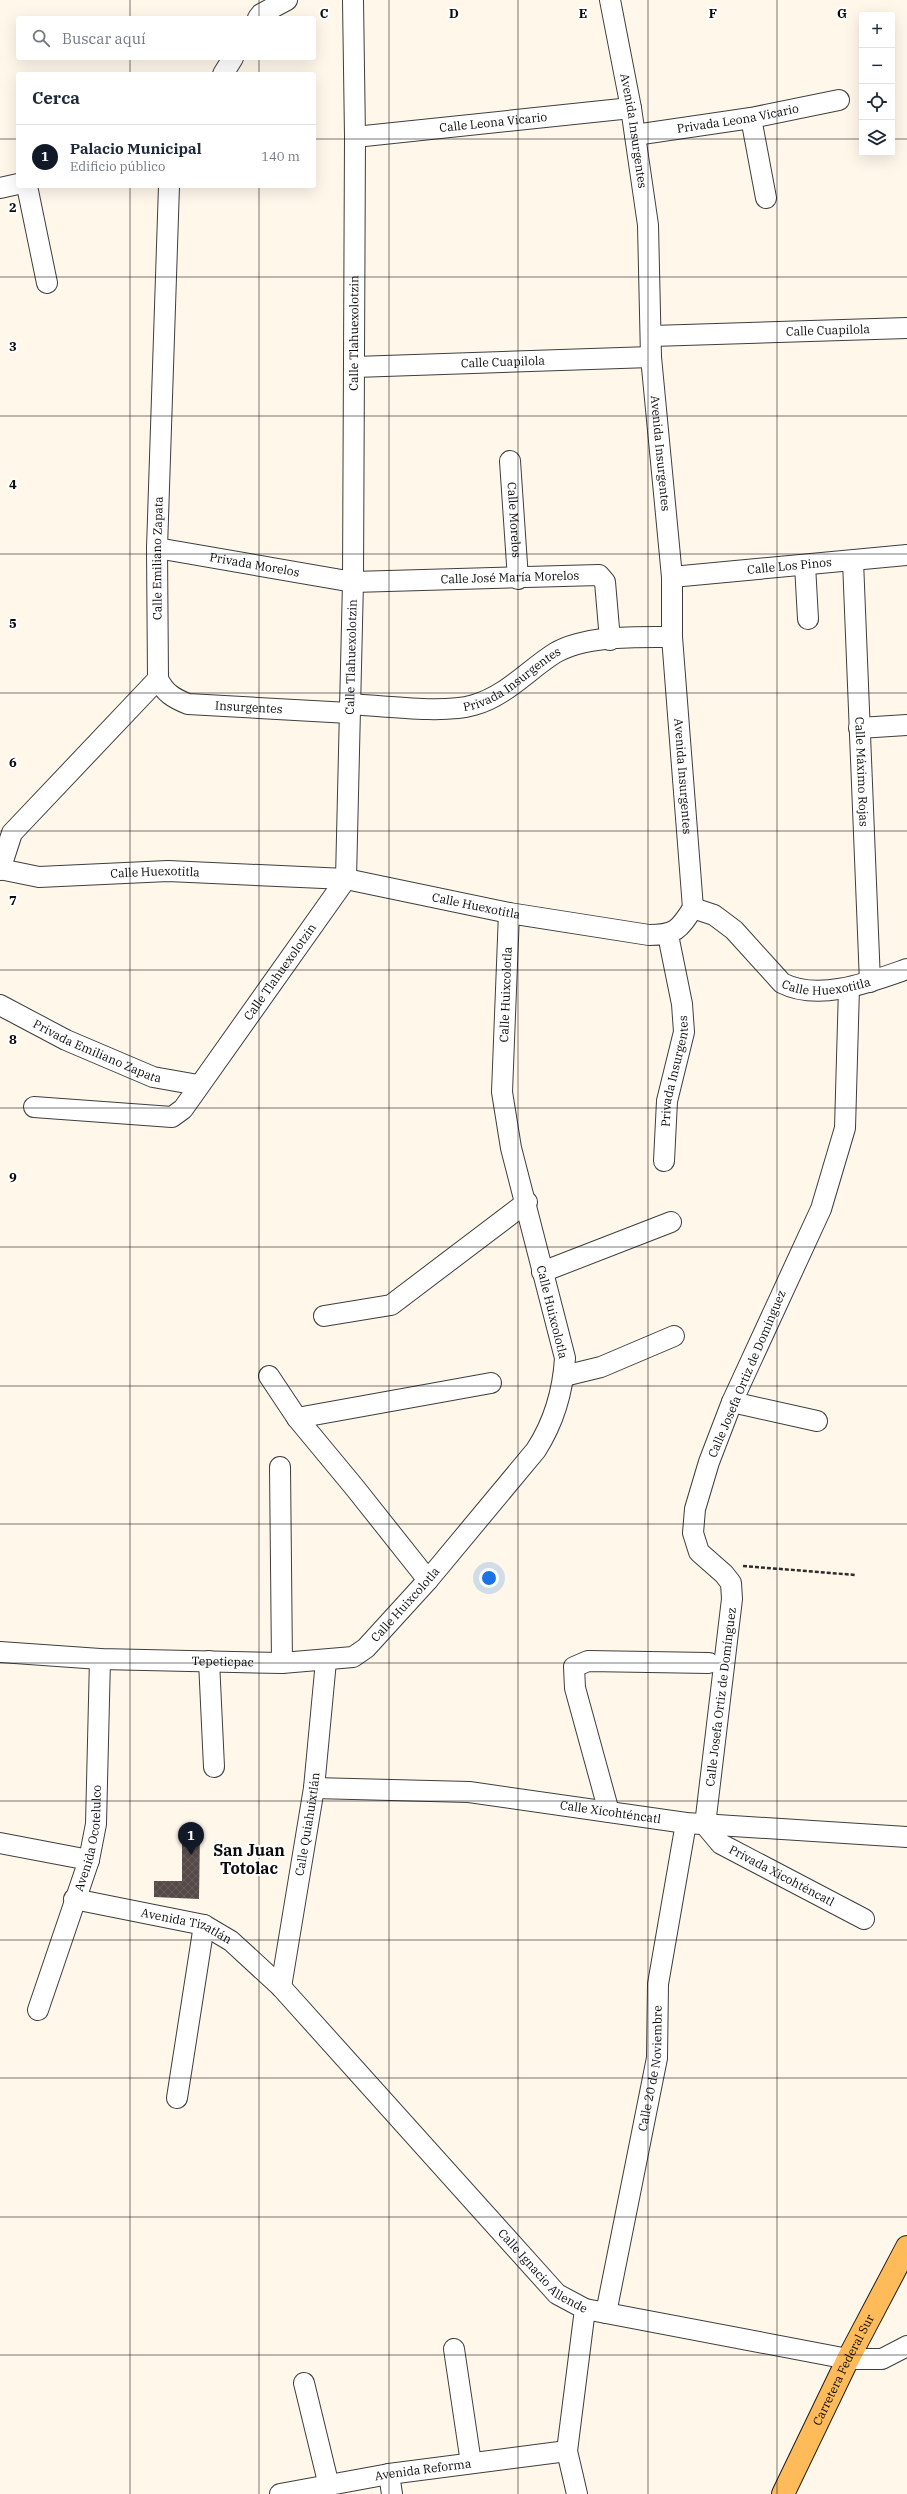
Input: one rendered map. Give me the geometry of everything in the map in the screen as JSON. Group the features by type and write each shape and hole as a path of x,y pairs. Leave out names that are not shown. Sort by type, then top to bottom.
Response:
{"main road":[{"name":"Carretera Federal Sur","path":"783,2494 848,2359 907,2247"}],"street":[{"path":"257,11 287,0"},
{"name":"Calle Tlahuexolotzin","path":"34,1108 172,1117 182,1109 346,879 353,582 355,367 355,137 353,0"},
{"name":"Avenida Insurgentes","path":"610,0 631,108 648,225 652,336 651,357 672,577 672,637 693,908"},
{"path":"224,72 232,60"},
{"name":"Privada Leona Vicario","path":"635,135 750,118 839,100"},
{"name":"Calle Leona Vicario","path":"355,137 631,108"},
{"path":"750,118 766,198"},
{"path":"0,188 16,184"},
{"path":"27,188 47,283"},
{"name":"Calle Emiliano Zapata","path":"158,679 157,548 169,188"},
{"name":"Calle Cuapilola","path":"652,336 907,328"},
{"name":"Calle Cuapilola","path":"355,367 651,357"},
{"name":"Calle Morelos","path":"510,460 518,579"},
{"name":"Privada Morelos","path":"157,548 353,582"},
{"name":"Calle Los Pinos","path":"672,577 907,556"},
{"name":"Calle Máximo Rojas","path":"853,561 870,982"},
{"path":"805,565 808,619"},
{"name":"Calle José María Morelos","path":"353,582 518,579 592,574 603,578 606,586 610,640"},
{"name":"Privada Insurgentes","path":"350,708 453,709 474,706 492,698 556,652 572,645 634,636 672,637"},
{"path":"0,870 6,828 158,679"},
{"name":"Insurgentes","path":"158,679 164,690 174,699 188,704 350,708"},
{"path":"859,728 907,725"},
{"name":"Calle Huexotitla","path":"0,870 39,877 168,871 346,879 509,913 649,935 668,935"},
{"path":"668,935 682,924 693,908"},
{"name":"Calle Huexotitla","path":"693,908 714,914 734,930 782,983 802,991 849,988 907,970"},
{"name":"Calle Huixcolotla","path":"345,1659 360,1653 366,1648 428,1580 536,1450 548,1431 564,1376 565,1358 542,1272 527,1202 511,1148 502,1092 509,913"},
{"name":"Privada Insurgentes","path":"664,1161 668,1101 684,1032 682,1004 668,935"},
{"name":"Calle Josefa Ortiz de Domínguez","path":"696,1824 732,1599 731,1583 724,1574 699,1552 693,1533 695,1509 709,1462 732,1402 821,1209 845,1128 849,988"},
{"name":"Privada Emiliano Zapata","path":"0,1005 66,1040 153,1078 198,1085"},
{"path":"324,1316 391,1305 527,1202"},
{"path":"542,1272 671,1222"},
{"path":"564,1376 601,1367 674,1336"},
{"path":"268,1376 297,1418 428,1580"},
{"path":"297,1418 492,1383"},
{"path":"732,1402 817,1421"},
{"path":"280,1467 282,1663"},
{"name":"Tepeticpac","path":"0,1652 100,1660 282,1663 345,1659"},
{"name":"Avenida Ocotelulco","path":"38,2010 74,1899 89,1860 96,1824 100,1660"},
{"path":"609,1812 574,1688 574,1667 588,1660 709,1663"},
{"path":"209,1661 214,1767"},
{"name":"Calle Quiahuixtlán","path":"281,1987 314,1788 326,1661"},
{"name":"Calle Xicohténcatl","path":"314,1788 469,1792 696,1824 907,1836"},
{"name":"Privada Xicohténcatl","path":"696,1824 721,1844 864,1919"},
{"name":"Calle 20 de Noviembre","path":"606,2314 657,2058 658,1984 696,1824"},
{"path":"0,1844 89,1860"},
{"name":"Avenida Tizatlán","path":"74,1899 204,1926 231,1941 281,1987"},
{"path":"177,2098 204,1926"},
{"name":"Calle Ignacio Allende","path":"281,1987 557,2294 585,2309 606,2314 848,2359 882,2359 907,2346"},
{"path":"577,2494 567,2451 585,2309"},
{"path":"454,2349 471,2463"},
{"path":"304,2383 328,2486"},
{"name":"Avenida Reforma","path":"280,2494 389,2474 567,2451"},
{"path":"389,2474 392,2494"}],"path":[{"path":"724,1574 745,1565 856,1575"}],"building":[{"path":"182,1829 200,1829 199,1899 154,1897 154,1881 182,1881"}],"place":[{"name":"Palacio Municipal","path":"191,1855"}],"district":[{"name":"San Juan Totolac","path":"249,1859"}]}
